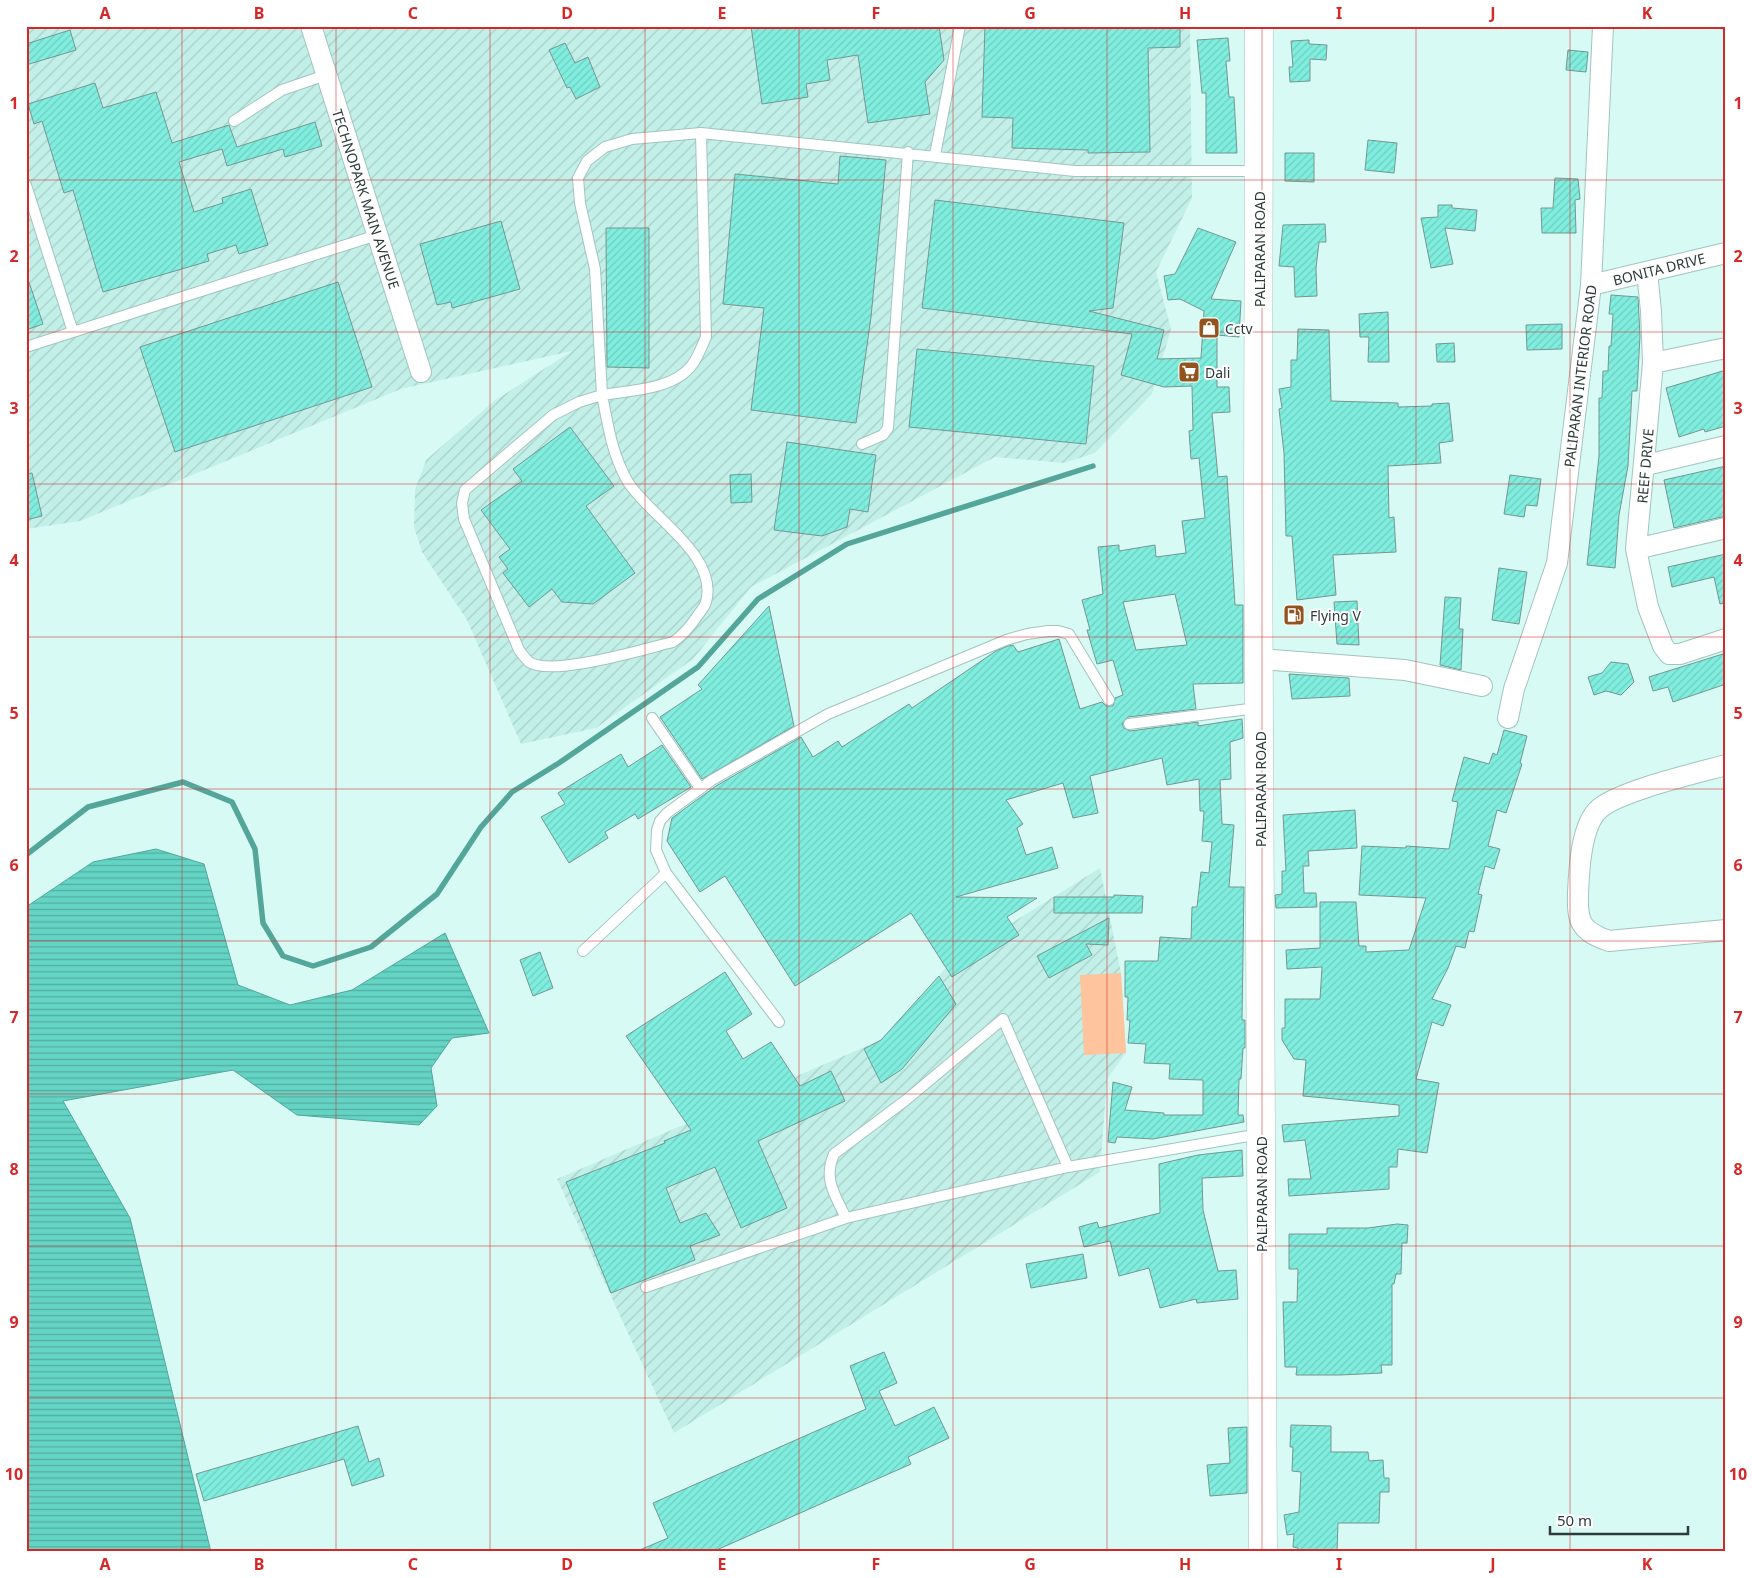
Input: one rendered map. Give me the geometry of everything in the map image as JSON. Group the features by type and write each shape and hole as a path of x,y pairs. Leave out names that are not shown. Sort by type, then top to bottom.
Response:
{"main road":[{"name":"PALIPARAN ROAD","path":"1259,26 1260,1134 1263,1552"}],"street":[{"name":"TECHNOPARK MAIN AVENUE","path":"311,26 421,372"},
{"name":"PALIPARAN INTERIOR ROAD","path":"1508,718 1514,689 1557,563 1591,285 1603,26"},
{"name":"BONITA DRIVE","path":"1591,285 1726,252"},
{"name":"REEF DRIVE","path":"1646,272 1652,311 1653,363 1646,465 1636,549 1648,607 1663,646 1669,654 1680,654 1726,639"},
{"path":"1653,363 1726,348"},
{"path":"1646,465 1726,446"},
{"path":"1636,549 1726,528"},
{"path":"1260,659 1405,670 1482,686"},
{"path":"1726,765 1619,797 1599,809 1588,827 1579,865 1577,912 1582,925 1592,935 1609,941 1726,930"}],"lane":[{"path":"935,155 960,26"},
{"path":"234,121 282,90 326,75"},
{"path":"702,134 706,337 692,365 680,376 663,384 602,395 578,402 553,415 465,490 462,503 464,519 519,650 530,662 554,667 589,662 673,642 684,634 706,603 707,587 702,569 682,538 629,484 614,454 602,395 595,269 580,203 578,178 588,161 605,147 632,139 702,134 908,152 1075,170 1259,171"},
{"path":"862,444 883,435 888,428 908,152"},
{"path":"26,185 73,332"},
{"path":"26,347 377,235"},
{"path":"779,1022 666,873 656,850 657,830 660,821 667,813 700,788 828,714 1027,634 1058,631 1068,634 1109,700"},
{"path":"1129,724 1260,708"},
{"path":"652,718 700,788"},
{"path":"583,951 666,873"},
{"path":"846,1218 829,1180 828,1167 834,1154 906,1100 1003,1019 1068,1167"},
{"path":"646,1287 846,1218 1068,1167 1260,1134"}],"shaded area":[{"path":"26,26 1190,26 1192,198 1156,272 1171,329 1152,394 1095,453 1064,463 995,457 751,587 693,659 596,728 521,744 467,620 422,552 414,527 415,490 426,460 494,401 572,351 401,389 80,521 26,529"},
{"path":"156,849 204,864 238,985 290,1005 352,990 445,933 489,1033 452,1038 431,1068 437,1106 419,1125 297,1115 233,1070 63,1101 130,1218 211,1552 26,1552 26,907 93,862"},
{"path":"1100,868 1121,973 1126,1053 1107,1079 1100,1172 674,1433 557,1179 881,1040 954,959"},
{"path":"1121,973 1126,1053 1084,1055 1080,975"}],"building":[{"path":"751,26 939,26 944,60 925,82 930,114 868,123 858,55 827,60 830,80 806,84 808,97 762,104"},
{"path":"985,26 1180,26 1180,47 1148,48 1150,152 1088,153 1088,150 1012,148 1013,118 982,117"},
{"path":"70,30 76,50 26,65 26,44"},
{"path":"1228,38 1230,61 1226,61 1229,97 1234,97 1237,153 1206,153 1206,93 1202,93 1197,40"},
{"path":"1309,40 1309,44 1327,45 1326,60 1310,59 1310,81 1290,82 1289,67 1293,67 1291,41"},
{"path":"565,43 575,63 588,57 600,87 576,99 570,87 567,88 549,50"},
{"path":"1568,50 1588,52 1586,72 1566,70"},
{"path":"95,83 103,108 156,92 172,143 229,125 237,147 315,122 322,146 285,157 283,149 227,166 222,149 179,162 194,212 223,203 222,198 251,189 268,245 239,254 236,245 207,254 209,261 103,292 73,190 64,193 42,121 34,124 28,104"},
{"path":"1368,140 1397,143 1394,173 1365,170"},
{"path":"1285,153 1314,153 1314,182 1285,181"},
{"path":"840,156 886,160 871,317 856,423 751,410 764,308 723,304 735,174 838,184"},
{"path":"1555,178 1578,179 1580,199 1575,200 1576,233 1542,233 1541,208 1553,208"},
{"path":"935,200 1124,223 1113,308 1089,311 1164,330 1157,359 1201,358 1204,311 1180,299 1168,300 1164,276 1175,274 1198,228 1236,242 1211,299 1241,301 1239,337 1217,335 1217,387 1229,387 1230,412 1212,413 1218,477 1227,476 1235,605 1243,605 1243,683 1193,684 1196,709 1128,717 1122,724 1124,728 1130,731 1198,722 1198,726 1242,719 1243,738 1230,742 1231,779 1220,780 1222,824 1234,825 1229,887 1244,887 1242,1020 1245,1020 1245,1048 1243,1048 1241,1079 1239,1079 1238,1115 1243,1115 1244,1122 1153,1139 1117,1137 1115,1143 1108,1142 1113,1082 1132,1087 1125,1110 1164,1113 1164,1115 1203,1115 1203,1080 1169,1079 1170,1064 1144,1063 1146,1044 1128,1043 1130,1020 1127,1020 1128,997 1125,997 1125,961 1158,961 1160,937 1191,939 1192,907 1197,907 1201,872 1209,873 1212,842 1202,841 1204,811 1200,811 1199,779 1167,785 1162,758 1090,776 1098,813 1073,818 1063,783 1006,800 1023,824 1017,828 1026,855 1052,847 1058,868 956,897 1037,898 1007,917 1019,935 952,977 911,913 795,986 725,876 700,892 667,841 672,818 716,786 801,737 813,757 838,741 842,747 909,704 912,708 996,651 1008,646 1013,645 1018,652 1059,639 1080,709 1102,702 1106,706 1113,706 1115,698 1123,695 1113,660 1097,664 1087,630 1090,630 1082,600 1103,594 1098,547 1119,545 1119,551 1155,545 1156,557 1186,553 1182,521 1205,518 1199,458 1191,459 1189,431 1193,430 1192,386 1164,387 1121,375 1132,334 922,308","holes":["1175,594 1187,645 1136,650 1123,602"]},
{"path":"1438,205 1452,205 1452,208 1477,210 1475,231 1445,228 1453,264 1431,268 1421,218 1438,217"},
{"path":"501,221 520,289 452,308 451,302 437,305 420,244"},
{"path":"1325,224 1326,242 1319,242 1316,268 1317,296 1295,297 1294,267 1279,266 1283,225"},
{"path":"606,228 649,228 649,368 607,367"},
{"path":"29,282 43,324 26,330 26,283"},
{"path":"338,282 372,387 175,452 140,347"},
{"path":"1611,295 1638,297 1640,336 1637,391 1632,391 1628,466 1619,515 1615,568 1587,565 1599,456 1599,398 1602,398 1603,371 1608,371 1609,346 1611,346 1613,314 1609,314"},
{"path":"1388,312 1389,362 1368,362 1369,337 1360,337 1359,314"},
{"path":"1562,324 1562,349 1527,350 1526,325"},
{"path":"1298,329 1329,330 1331,401 1398,403 1398,407 1432,406 1432,404 1449,403 1453,441 1439,443 1441,463 1388,466 1389,518 1394,517 1396,552 1333,555 1336,595 1297,600 1292,536 1286,536 1284,453 1279,409 1282,408 1279,389 1291,387 1291,360 1297,360"},
{"path":"1454,343 1455,362 1437,362 1436,344"},
{"path":"917,349 1094,366 1086,444 909,427"},
{"path":"1726,370 1726,426 1705,432 1704,429 1679,437 1666,388"},
{"path":"570,427 614,486 586,506 635,573 593,604 562,602 552,589 529,607 503,573 508,569 499,557 510,549 481,510 522,481 513,469"},
{"path":"787,442 876,455 868,512 850,509 847,527 822,536 774,530"},
{"path":"1726,466 1726,516 1674,528 1664,480"},
{"path":"32,473 42,516 26,520 26,474"},
{"path":"751,474 752,502 731,503 730,475"},
{"path":"1510,475 1541,479 1537,506 1526,505 1524,517 1504,514"},
{"path":"1726,554 1726,603 1720,604 1714,577 1672,587 1668,567"},
{"path":"1499,568 1527,572 1519,624 1492,620"},
{"path":"1445,597 1461,598 1459,629 1463,629 1461,670 1440,665"},
{"path":"1357,601 1359,645 1337,644 1334,602"},
{"path":"769,606 794,726 702,779 660,717 702,689 698,685"},
{"path":"1726,653 1726,684 1673,702 1668,687 1653,691 1649,677"},
{"path":"1611,662 1628,664 1634,682 1621,695 1606,691 1594,695 1588,677 1602,673"},
{"path":"1289,674 1349,678 1350,696 1292,699"},
{"path":"1504,730 1527,736 1520,763 1522,764 1506,813 1497,810 1488,846 1500,849 1494,869 1485,866 1478,894 1482,895 1474,932 1469,931 1465,948 1456,946 1448,968 1432,999 1451,1005 1443,1026 1432,1022 1416,1079 1439,1083 1427,1153 1398,1149 1397,1167 1389,1167 1389,1189 1289,1196 1288,1179 1311,1179 1305,1140 1284,1142 1282,1125 1399,1116 1399,1105 1303,1096 1306,1060 1294,1059 1282,1040 1282,1028 1285,1028 1285,999 1320,999 1322,967 1287,969 1286,950 1320,948 1320,902 1356,902 1359,946 1366,946 1366,952 1409,950 1426,898 1359,895 1362,846 1406,848 1406,846 1449,849 1458,802 1452,801 1464,757 1489,764 1493,753 1497,755"},
{"path":"662,745 691,787 638,819 635,814 605,832 608,838 569,863 541,817 565,804 558,793 621,754 628,767"},
{"path":"1355,810 1357,848 1308,851 1309,866 1303,866 1304,893 1316,893 1317,907 1276,908 1275,895 1282,894 1282,871 1286,871 1283,815"},
{"path":"1114,895 1143,896 1142,913 1054,913 1054,897 1114,897"},
{"path":"1109,918 1108,945 1086,944 1092,955 1049,978 1037,956"},
{"path":"540,952 553,988 533,996 520,960"},
{"path":"725,972 752,1014 726,1031 743,1059 771,1042 800,1086 831,1071 845,1101 758,1141 787,1208 741,1228 715,1167 666,1188 680,1223 706,1213 720,1235 690,1246 695,1260 611,1293 566,1182 665,1143 664,1141 691,1130 626,1036"},
{"path":"939,976 956,1004 902,1069 881,1083 864,1049 881,1040"},
{"path":"1242,1150 1243,1176 1202,1178 1203,1210 1218,1271 1236,1270 1238,1299 1197,1303 1196,1299 1160,1308 1149,1268 1119,1276 1110,1241 1084,1247 1079,1227 1097,1222 1099,1228 1160,1213 1159,1164 1198,1155"},
{"path":"1397,1224 1408,1225 1407,1243 1402,1243 1401,1274 1396,1274 1394,1284 1392,1284 1392,1365 1381,1365 1382,1373 1296,1375 1297,1367 1285,1367 1283,1302 1297,1302 1298,1269 1289,1269 1289,1234 1327,1234 1327,1228 1368,1228"},
{"path":"1083,1254 1087,1278 1031,1288 1026,1264"},
{"path":"884,1352 897,1383 879,1391 895,1426 934,1407 949,1438 908,1457 911,1464 712,1552 635,1552 668,1538 653,1503 866,1409 850,1366"},
{"path":"1291,1425 1331,1426 1331,1452 1368,1452 1369,1461 1383,1460 1384,1478 1389,1478 1389,1492 1380,1492 1379,1523 1338,1523 1337,1552 1298,1552 1298,1548 1293,1547 1294,1534 1287,1535 1284,1515 1299,1512 1301,1472 1292,1471 1293,1447 1290,1447"},
{"path":"358,1426 369,1462 379,1458 384,1476 352,1486 344,1459 204,1501 196,1474"},
{"path":"1247,1427 1247,1493 1210,1496 1207,1465 1230,1463 1228,1428"}],"waterway":[{"path":"26,855 88,807 183,782 232,802 255,849 263,923 283,956 313,966 371,947 437,894 481,827 512,792 559,763 698,667 758,599 847,544 1093,466"}],"place":[{"name":"Cctv","path":"1209,328"},
{"name":"Dali","path":"1189,372"},
{"name":"Flying V","path":"1294,615"}]}
